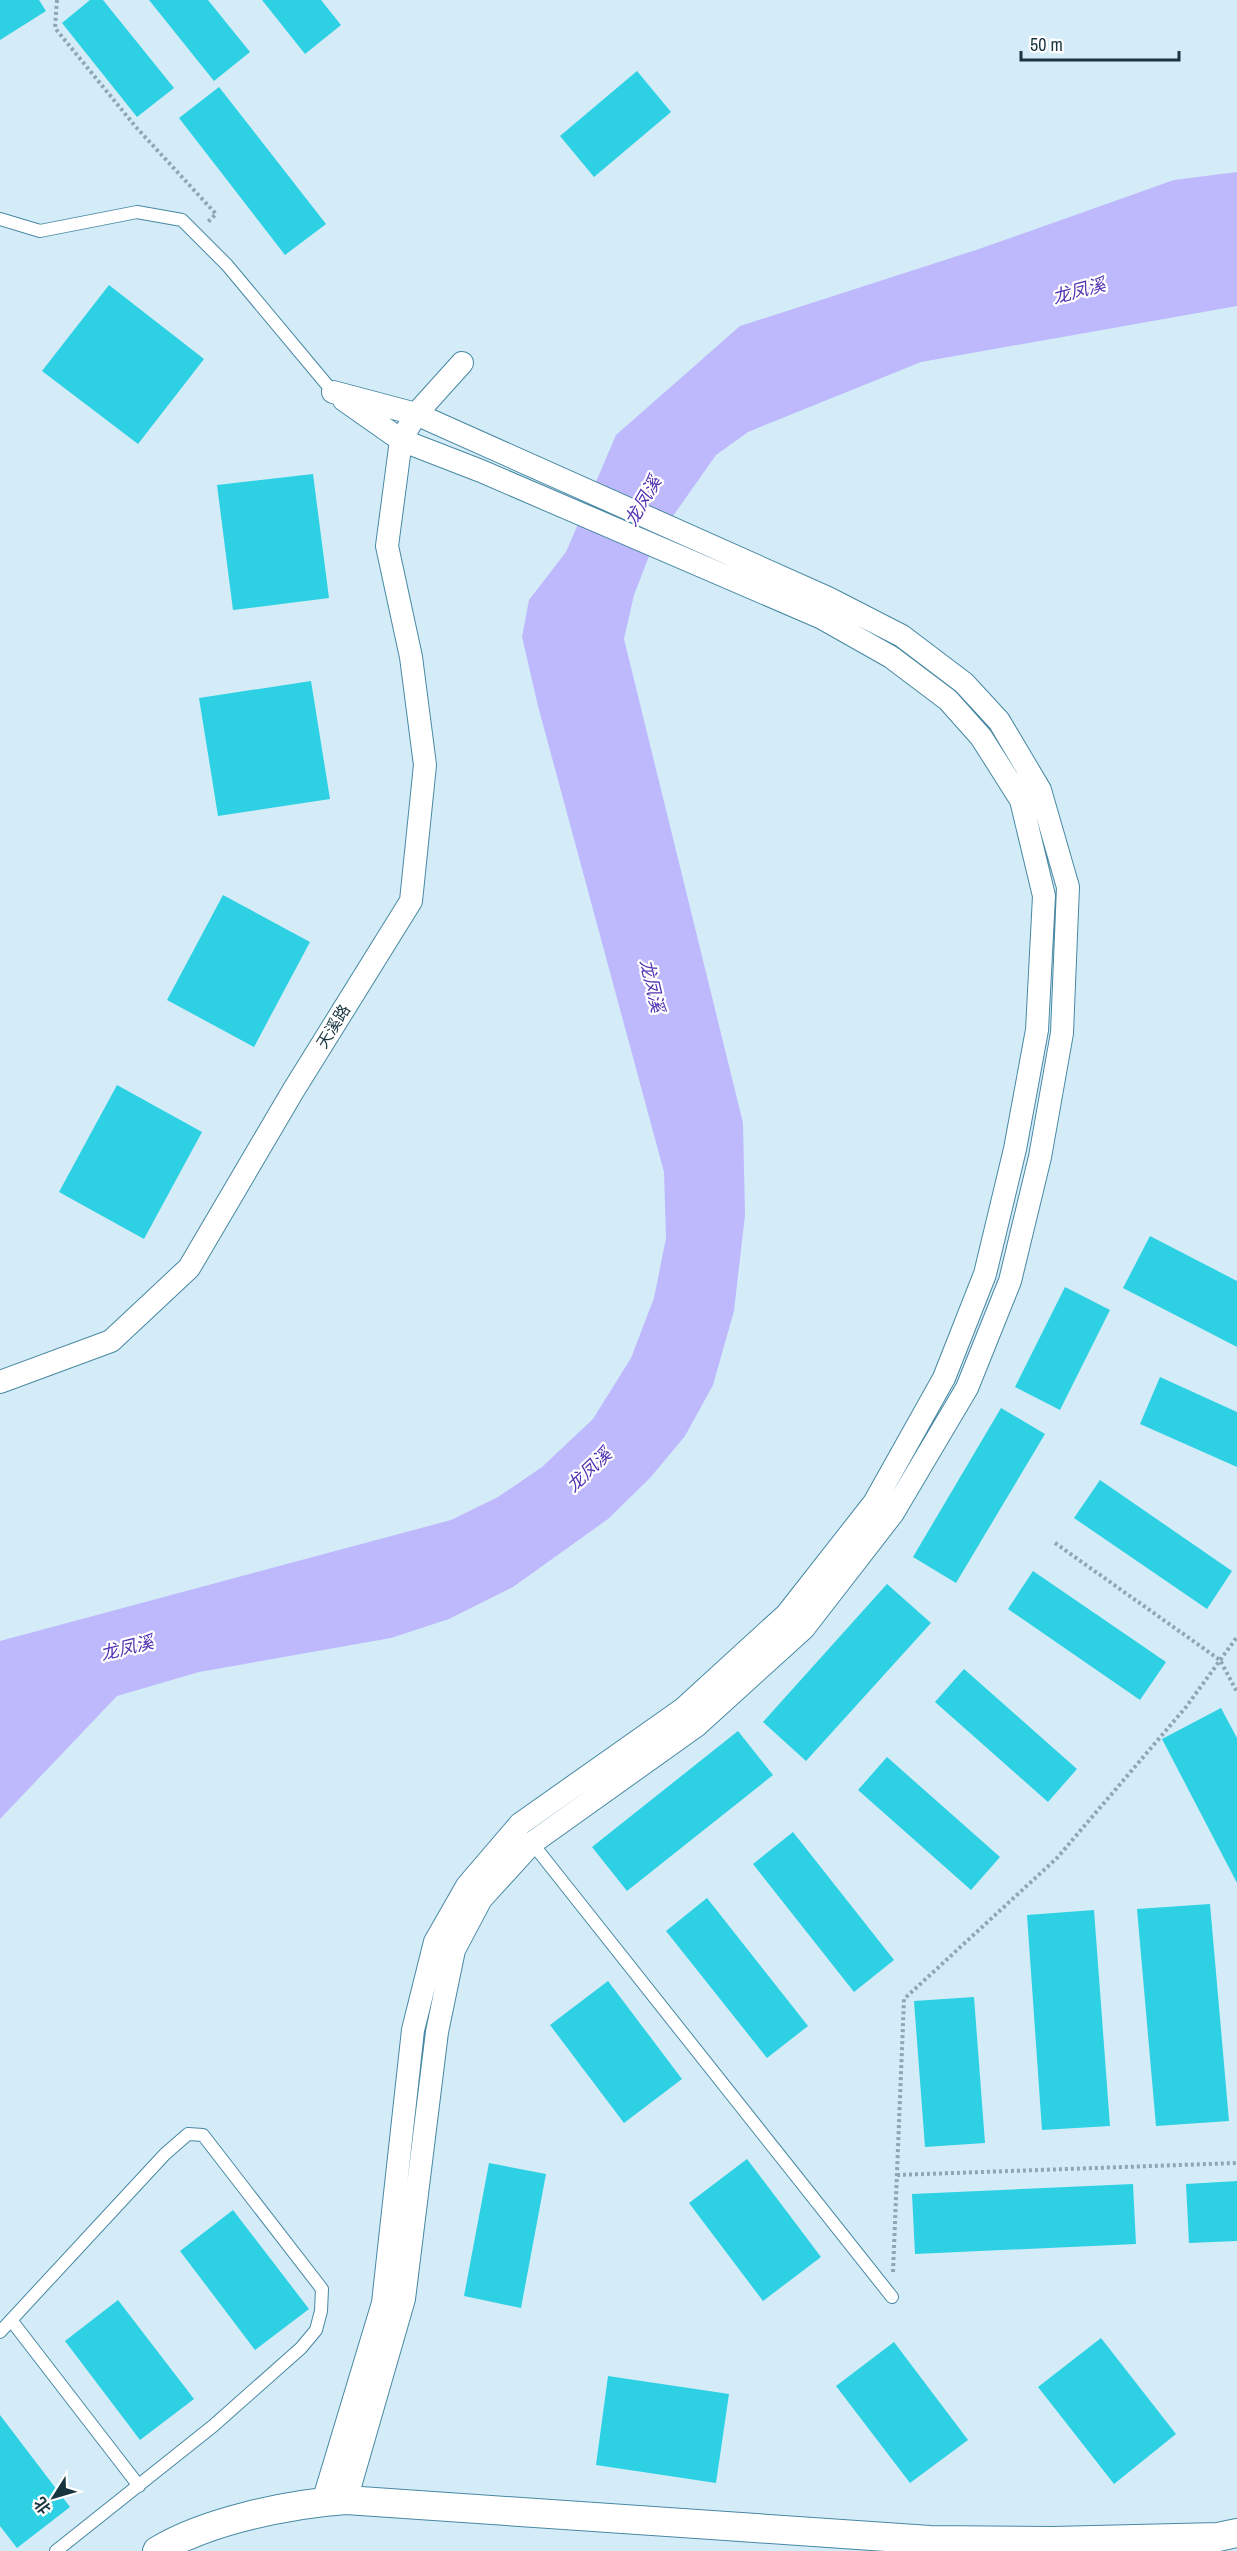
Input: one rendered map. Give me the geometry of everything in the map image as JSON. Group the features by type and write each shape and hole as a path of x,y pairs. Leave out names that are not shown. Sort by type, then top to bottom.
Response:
{"street":[{"path":"401,440 416,414 462,363"},
{"path":"333,392 416,414 828,598 902,636 964,683 999,722 1040,790 1068,887 1062,1033 1040,1157 1010,1281 967,1388 893,1513 804,1628 696,1726 532,1843 481,1899 454,1950 437,2032 404,2299 335,2501"},
{"path":"333,392 401,440 481,471 822,618 891,657 948,700 981,738 1021,800 1044,896 1037,1030 1015,1149 985,1274 944,1377 873,1503 787,1614 682,1709 520,1824 467,1886 435,1942 413,2030 383,2303 335,2501"},
{"name":"天溪路","path":"0,1382 111,1341 189,1268 293,1091 411,901 425,765 411,657 387,546 401,440"},
{"path":"157,2551 216,2523 335,2501 930,2540 1053,2541 1218,2537 1237,2533"}],"lane":[{"path":"0,219 40,231 137,212 182,220 227,265 333,392"},
{"path":"533,1815 532,1843 892,2297"},
{"path":"505,1842 532,1843"},
{"path":"0,2332 165,2154 188,2134 203,2135 322,2289 321,2311 316,2330 301,2348 213,2426 56,2551"},
{"path":"11,2320 139,2486"}],"path":[{"path":"57,0 55,28 135,126 216,214 195,234"},
{"path":"1055,1543 1220,1660 1237,1692"},
{"path":"892,2297 904,1999 1057,1858 1186,1707 1237,1637"},
{"path":"897,2175 1237,2163"}],"water":[{"name":"龙凤溪","path":"1237,172 1237,306 921,362 748,432 716,455 654,543 634,595 624,639 743,1123 745,1215 734,1311 713,1385 685,1436 650,1478 608,1519 513,1587 449,1619 391,1638 199,1672 117,1696 0,1819 0,1641 451,1520 498,1497 542,1467 593,1419 631,1358 654,1298 666,1238 664,1172 538,706 522,637 529,600 566,552 616,435 740,326 979,249 1174,180"}],"building":[{"path":"0,0 39,0 46,11 0,40"},
{"path":"90,0 103,0 174,88 137,117 62,23"},
{"path":"149,0 208,0 250,52 214,81"},
{"path":"262,0 321,0 341,25 305,54"},
{"path":"637,71 671,112 594,177 560,136"},
{"path":"219,87 326,224 285,255 179,118"},
{"path":"109,285 204,359 138,444 42,371"},
{"path":"313,474 329,598 233,610 217,485"},
{"path":"311,681 330,799 218,816 199,698"},
{"path":"223,895 310,942 254,1047 167,1000"},
{"path":"117,1085 202,1132 144,1239 59,1192"},
{"path":"1150,1236 1237,1281 1237,1347 1123,1288"},
{"path":"1065,1287 1110,1310 1060,1410 1015,1387"},
{"path":"1160,1377 1237,1412 1237,1467 1140,1424"},
{"path":"1001,1408 1045,1434 956,1583 913,1557"},
{"path":"1100,1480 1232,1571 1207,1609 1074,1518"},
{"path":"1033,1571 1166,1662 1140,1700 1008,1609"},
{"path":"887,1584 931,1623 806,1761 763,1722"},
{"path":"964,1669 1077,1769 1048,1802 935,1702"},
{"path":"1221,1708 1237,1738 1237,1883 1162,1739"},
{"path":"738,1731 773,1775 627,1891 592,1847"},
{"path":"887,1757 1000,1857 971,1890 858,1790"},
{"path":"793,1832 894,1960 854,1992 753,1864"},
{"path":"707,1898 808,2026 767,2058 666,1931"},
{"path":"1210,1904 1229,2121 1156,2126 1137,1909"},
{"path":"1094,1910 1110,2126 1042,2130 1027,1915"},
{"path":"608,1981 682,2079 624,2123 550,2025"},
{"path":"974,1997 985,2143 925,2147 914,2001"},
{"path":"747,2159 821,2257 763,2301 689,2203"},
{"path":"489,2163 546,2174 521,2308 464,2296"},
{"path":"1237,2181 1237,2241 1189,2243 1186,2184"},
{"path":"1133,2184 1136,2244 915,2254 912,2194"},
{"path":"233,2210 309,2309 255,2350 180,2251"},
{"path":"118,2300 194,2399 140,2440 65,2341"},
{"path":"1101,2338 1176,2434 1114,2484 1038,2387"},
{"path":"894,2342 968,2440 910,2483 836,2386"},
{"path":"608,2376 729,2394 716,2483 596,2465"},
{"path":"0,2415 70,2507 17,2548 0,2526"}]}
